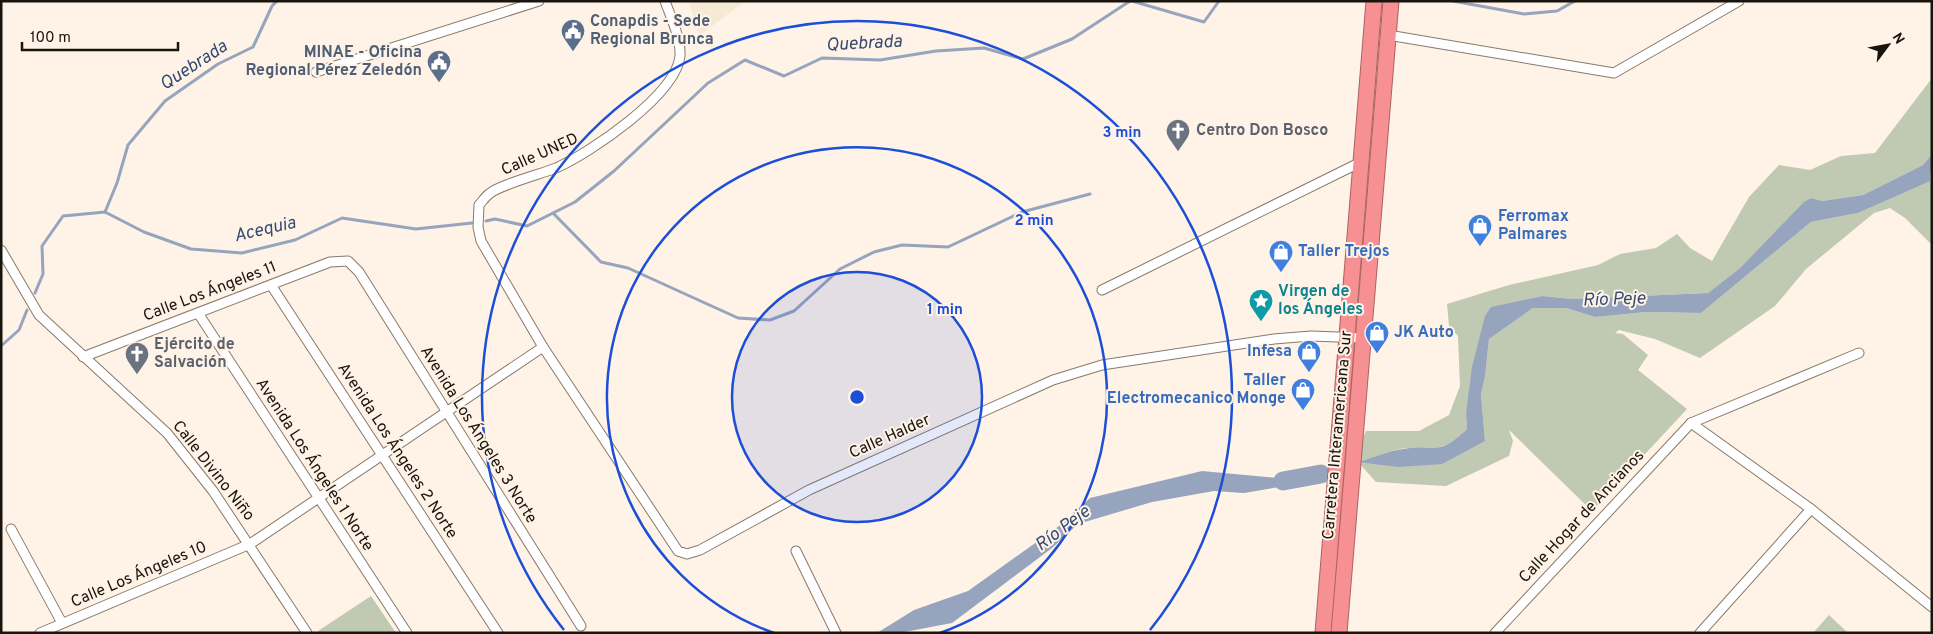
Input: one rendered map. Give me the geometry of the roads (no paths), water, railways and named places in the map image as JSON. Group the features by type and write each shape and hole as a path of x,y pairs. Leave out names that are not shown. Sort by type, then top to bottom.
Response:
{"highway":[{"name":"Carretera Interamericana Sur","path":"1323,632 1374,1"},
{"name":"Carretera Interamericana Sur","path":"1339,633 1391,1"}],"street":[{"path":"316,72 539,1"},
{"name":"Calle UNED","path":"543,347 481,241 478,227 479,205 490,193 556,167 583,154 622,126 660,90 677,67 680,58 678,39 664,1"},
{"path":"1388,35 1614,73 1739,1"},
{"path":"1102,290 1361,162"},
{"name":"Calle Divino Niño","path":"1,250 39,315 167,434 213,491 250,544 307,633"},
{"name":"Calle Los Ángeles 11","path":"83,357 330,262 348,261"},
{"name":"Avenida Los Ángeles 3 Norte","path":"348,261 359,272 445,413 581,626"},
{"name":"Avenida Los Ángeles 2 Norte","path":"271,285 498,633"},
{"name":"Avenida Los Ángeles 1 Norte","path":"198,314 407,633"},
{"name":"Calle Halder","path":"543,347 678,551 688,554 700,550 809,490 1066,375 1102,365 1274,338 1310,336 1364,338"},
{"name":"Calle Los Ángeles 10","path":"40,633 250,544 543,347"},
{"path":"1691,422 1858,353"},
{"path":"1691,422 1811,509 1932,607"},
{"name":"Calle Hogar de Ancianos","path":"1495,633 1691,422"},
{"path":"1700,633 1811,509"},
{"path":"11,529 62,623"},
{"path":"796,551 836,633"}],"water":[{"path":"1932,154 1930,181 1858,213 1811,222 1701,313 1647,312 1595,317 1566,308 1533,308 1489,339 1485,377 1481,394 1485,441 1442,464 1398,467 1358,462 1397,450 1436,448 1449,444 1467,429 1466,413 1472,367 1485,316 1491,307 1542,296 1573,299 1708,293 1740,268 1804,202 1811,198 1822,201 1863,195 1923,165"},
{"path":"1202,471 1278,478 1296,472 1308,478 1296,484 1244,493 1214,491 1152,502 1078,524 1052,548 952,623 899,633 877,633 914,610 968,591 1059,526 1090,498"}],"waterway":[{"name":"Quebrada","path":"105,212 117,183 128,145 165,101 218,64 253,47 272,6 277,1"},
{"name":"Quebrada","path":"486,221 495,219 527,226 575,202 614,171 708,83 745,60 784,76 822,58 880,60 936,51 984,48 1023,59 1072,39 1130,1"},
{"name":"Quebrada","path":"1132,1 1204,22 1219,1"},
{"path":"1453,1 1524,14 1557,11 1575,1"},
{"name":"Quebrada","path":"553,213 601,262 628,268 738,318 770,320 794,311 840,269 874,252 902,245 948,247 1022,212 1090,194"},
{"name":"Acequia","path":"35,293 43,274 42,246 63,216 105,212 144,232 191,249 242,253 295,240 342,218 416,229 472,223"},
{"name":"Acequia","path":"1,346 19,330 27,310"},
{"name":"Río Peje","path":"1283,481 1321,474"}],"place":[{"name":"Conapdis - Sede Regional Brunca","path":"573,52"},
{"name":"MINAE - Oficina Regional Pérez Zeledón","path":"439,83"},
{"name":"Centro Don Bosco","path":"1178,152"},
{"name":"Ferromax Palmares","path":"1480,247"},
{"name":"Taller Trejos","path":"1281,273"},
{"name":"Virgen de los Ángeles","path":"1261,322"},
{"name":"JK Auto","path":"1377,354"},
{"name":"Infesa","path":"1309,373"},
{"name":"Ejército de Salvación","path":"137,375"},
{"name":"Taller Electromecanico Monge","path":"1303,411"}]}
